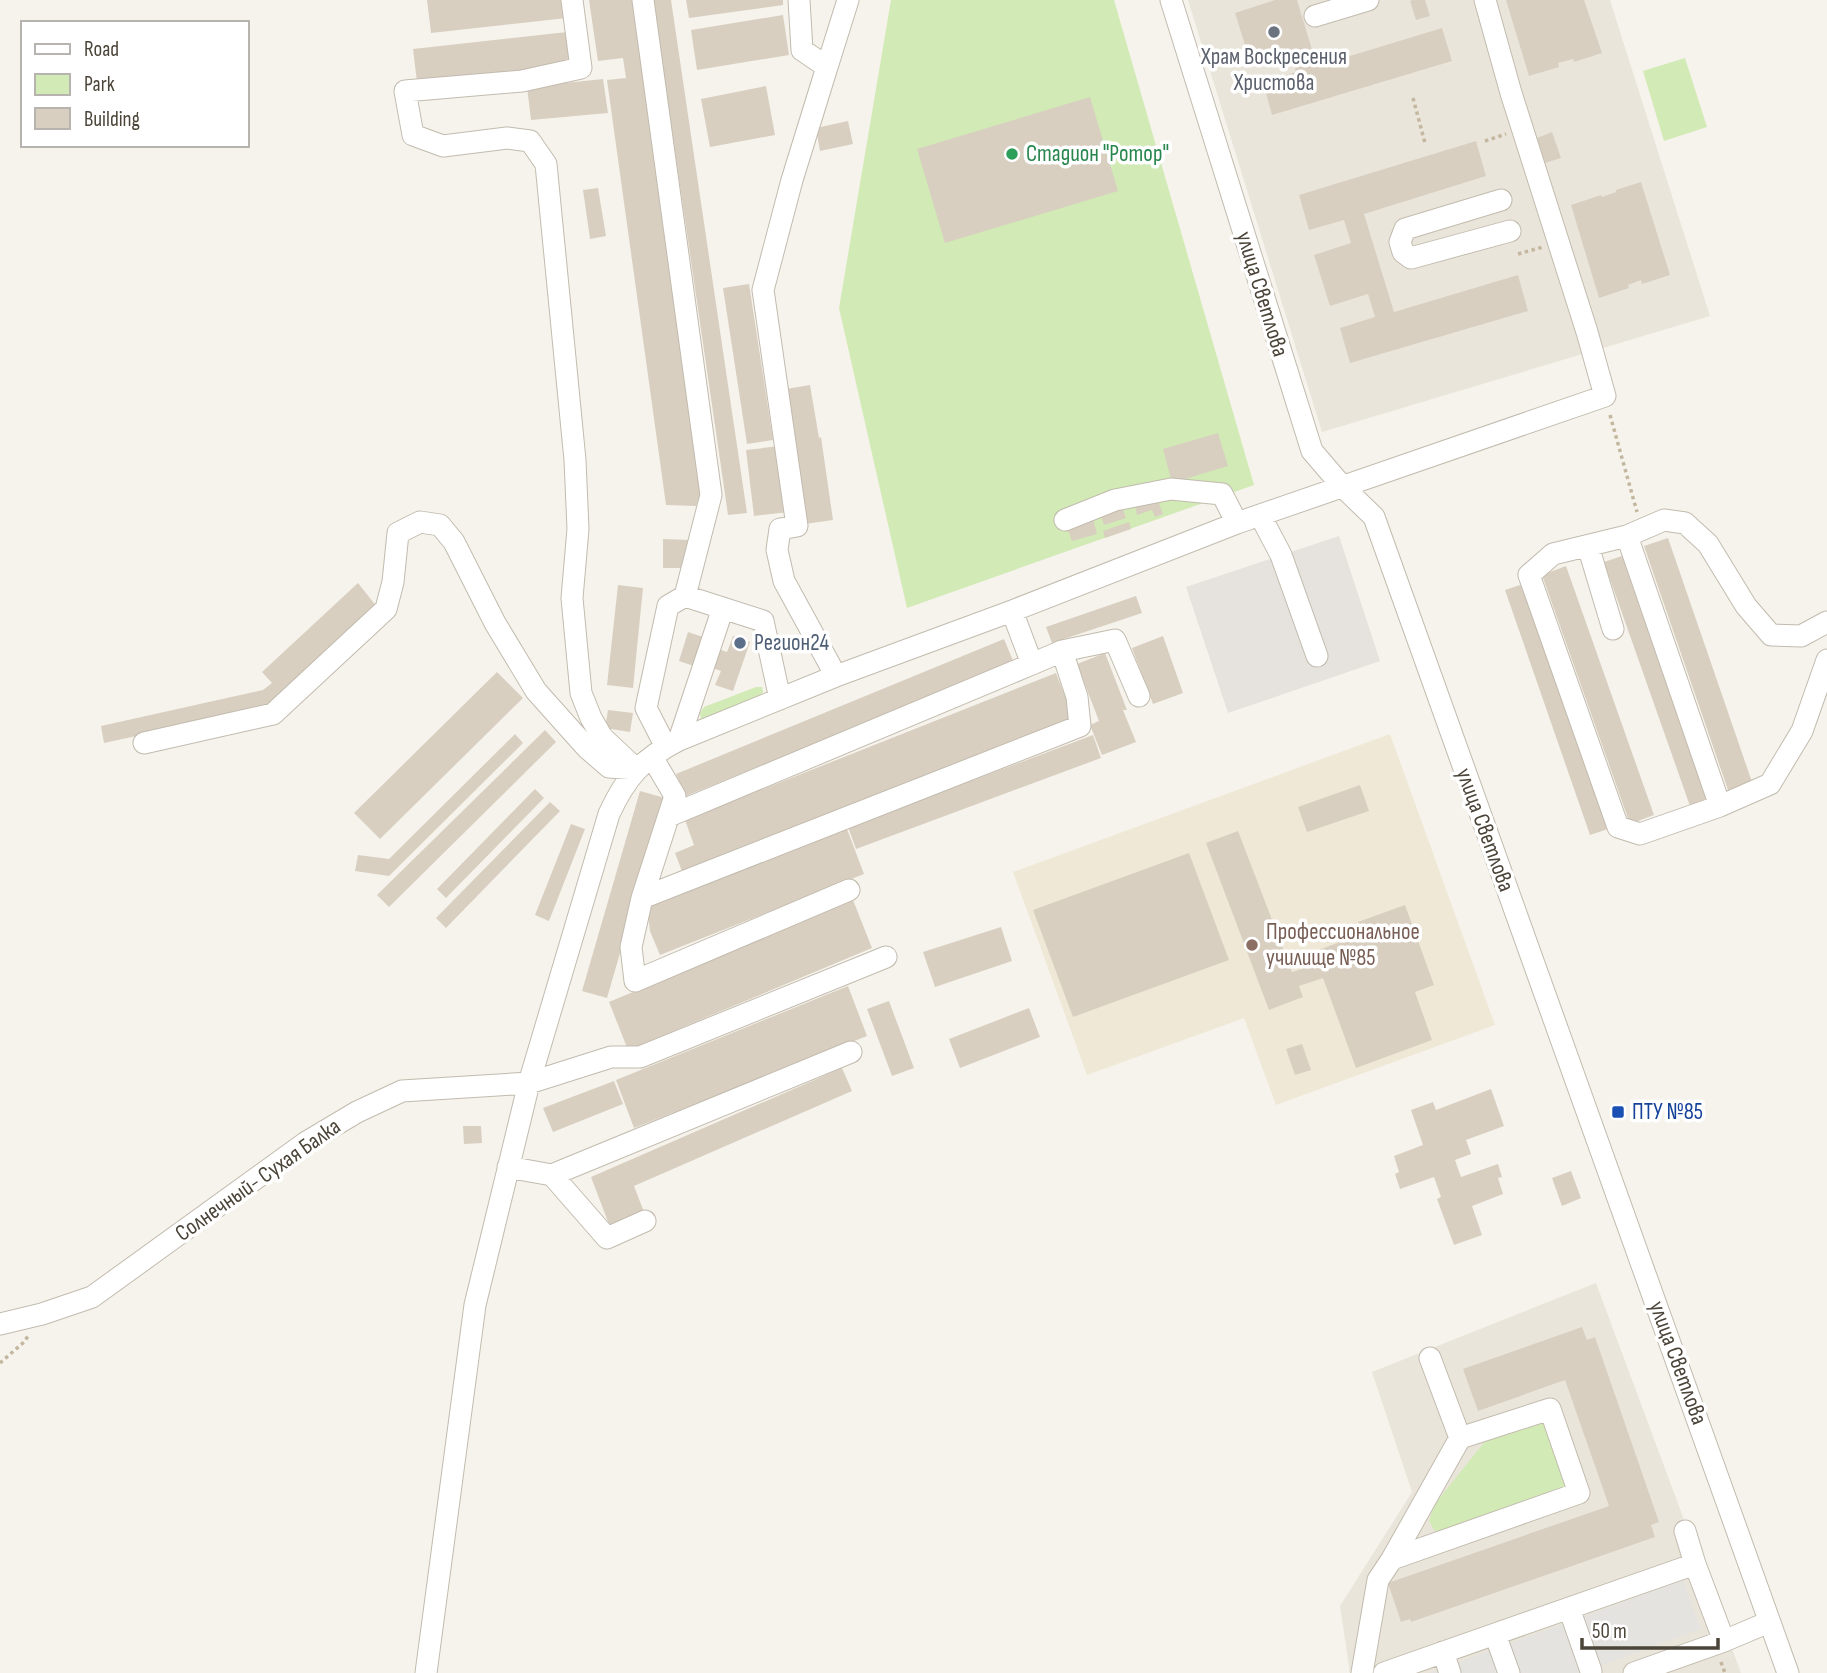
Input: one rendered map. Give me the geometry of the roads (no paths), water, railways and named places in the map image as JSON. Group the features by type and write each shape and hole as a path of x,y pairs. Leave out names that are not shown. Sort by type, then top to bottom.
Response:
{"street":[{"path":"572,0 581,68 522,81 405,92 413,135 443,146 507,138 530,141 546,164 575,460 578,529 572,598 581,693 602,737 658,753"},
{"path":"643,0 711,495 685,596 668,606 646,708 658,753 675,796 642,898 631,947 635,981 849,890"},
{"path":"799,0 802,50 827,67"},
{"path":"836,676 784,581 777,551 780,529 797,526 763,290 792,180 848,0"},
{"name":"улица Светлова","path":"1171,0 1312,451 1374,517 1788,1673"},
{"path":"1315,16 1368,0"},
{"path":"145,743 273,714 386,609 393,582 398,533 420,522 440,525 454,542 495,623 536,691 587,748 609,767 658,753 836,676 1237,523 1605,396 1485,0"},
{"path":"1501,200 1405,229 1400,242 1403,252 1411,258 1510,231"},
{"path":"1065,520 1115,500 1171,489 1222,494 1237,523"},
{"path":"1260,515 1281,555 1317,656"},
{"path":"1827,622 1801,636 1771,635 1746,606 1708,544 1685,523 1664,520 1634,533 1553,554 1530,575 1618,827 1640,834 1720,806 1770,784 1802,732 1827,660"},
{"path":"1634,533 1720,806"},
{"path":"1588,546 1613,629"},
{"path":"685,596 763,621 780,699"},
{"path":"426,1673 475,1306 529,1083 609,814 620,791 658,753 723,608"},
{"path":"1012,611 1032,664"},
{"path":"670,816 1062,651 1115,640 1139,696"},
{"path":"642,898 1080,726 1077,698 1062,651"},
{"name":"Солнечный- Сухая Балка","path":"0,1324 42,1314 92,1297 304,1143 357,1112 402,1091 529,1083 611,1056 640,1057 886,957"},
{"path":"508,1167 552,1175 851,1052"},
{"path":"552,1175 607,1238 645,1221"},
{"path":"1430,1358 1460,1438"},
{"path":"1362,1673 1378,1580 1460,1438 1550,1409 1580,1493 1392,1559"},
{"path":"1685,1531 1724,1641"},
{"path":"1384,1673 1695,1564"},
{"path":"1569,1608 1591,1671"},
{"path":"1634,1673 1769,1622"},
{"path":"1494,1634 1509,1673"},
{"path":"1443,1652 1450,1673"}],"place":[{"name":"Храм Воскресения Христова","path":"1274,32"},
{"name":"Стадион \"Ротор\"","path":"1012,154"},
{"name":"Регион24","path":"740,643"},
{"name":"Профессиональное училище №85","path":"1252,945"},
{"name":"ПТУ №85","path":"1618,1112"}]}
